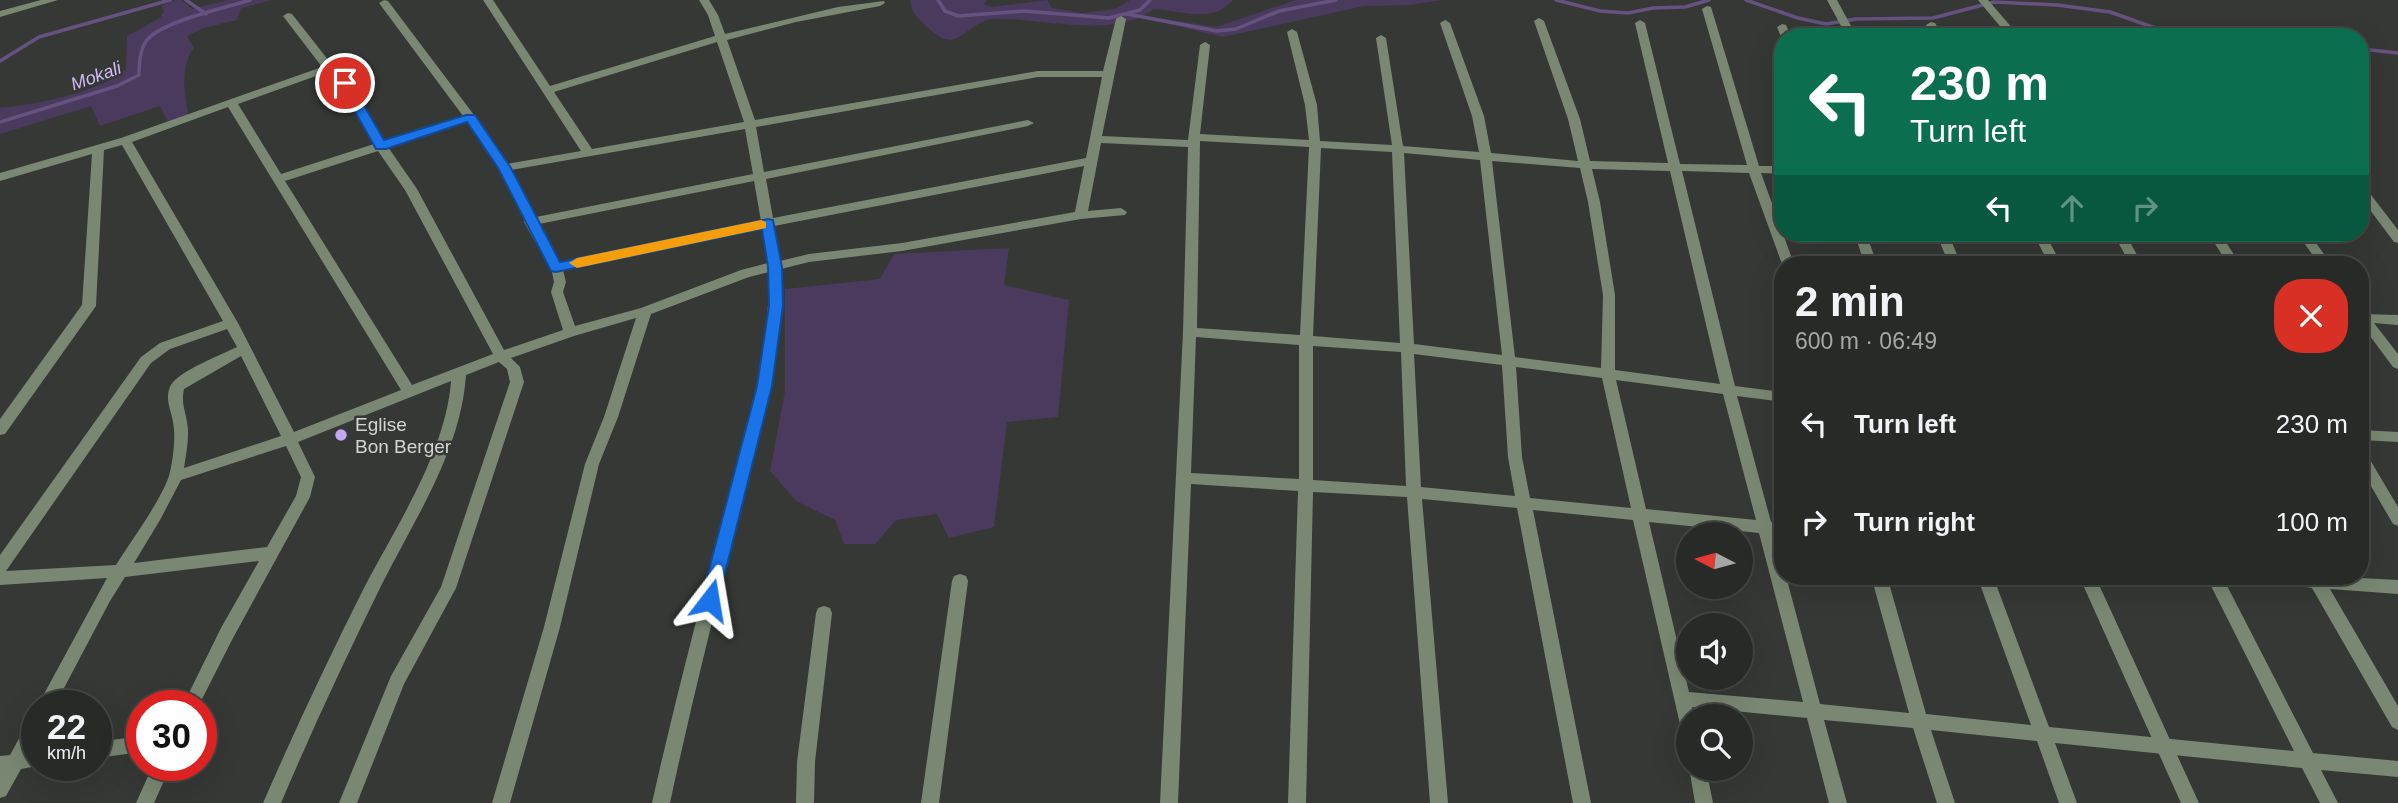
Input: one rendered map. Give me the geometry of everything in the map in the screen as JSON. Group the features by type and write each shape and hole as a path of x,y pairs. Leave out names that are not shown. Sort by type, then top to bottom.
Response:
{"street":[{"path":"0,14 53,0"},
{"path":"488,0 589,152"},
{"path":"661,803 676,733 764,386 776,306 775,267 750,123 713,15 704,0"},
{"path":"1832,0 1847,28"},
{"path":"1983,0 2006,28"},
{"path":"384,4 470,117 504,168 556,267 560,278 557,292 570,332"},
{"path":"548,90 721,39 851,8 880,4"},
{"path":"1707,9 1754,169 1774,225"},
{"path":"288,16 329,68 345,83 381,146 411,189 501,356 513,367 517,382 455,570 397,681 348,803"},
{"path":"1081,215 1121,19"},
{"path":"1539,21 1561,76 1594,202 1609,295 1608,375 1683,704"},
{"path":"1445,23 1478,116 1508,360 1515,457 1582,803"},
{"path":"1640,23 1729,391 1774,563"},
{"path":"1292,32 1311,105 1315,144 1306,340 1306,484 1297,803"},
{"path":"1381,38 1398,149 1414,492 1439,803"},
{"path":"1169,803 1190,332 1194,140 1205,44"},
{"path":"0,177 125,140 329,68"},
{"path":"504,168 1038,74 1108,74"},
{"path":"232,104 410,392"},
{"path":"279,179 470,117"},
{"path":"530,222 1028,123"},
{"path":"1096,139 1315,144 1584,165 1675,165 1774,170"},
{"path":"125,140 190,247 308,477 307,487 198,690"},
{"path":"0,430 89,306 98,148"},
{"path":"556,267 768,223 1093,161"},
{"path":"2369,201 2398,239"},
{"path":"176,476 216,466 290,439 501,356 570,332 645,311 746,273 809,258 902,247 1081,215 1121,212"},
{"path":"501,803 552,627 592,464 611,417 645,311"},
{"path":"2369,318 2398,320"},
{"path":"0,567 146,359 165,346 231,323"},
{"path":"2369,327 2398,364"},
{"path":"1190,332 1409,348 1774,396"},
{"path":"54,690 118,571 155,516 176,476 181,436 174,402 177,387 185,380 244,349"},
{"path":"272,803 430,470 453,416 459,393 459,372"},
{"path":"2369,435 2398,437"},
{"path":"2369,471 2398,520"},
{"path":"1183,478 1414,492 1774,528"},
{"path":"0,578 118,571 273,553"},
{"path":"930,803 960,581"},
{"path":"2369,584 2398,587"},
{"path":"1780,585 1838,803"},
{"path":"1882,585 1946,803"},
{"path":"1988,585 2068,803"},
{"path":"2091,585 2190,803"},
{"path":"2219,585 2329,803"},
{"path":"2319,585 2398,722"},
{"path":"805,803 806,762 824,613"},
{"path":"1682,699 1919,719 2166,748 2398,769"},
{"path":"0,790 8,763 21,745"},
{"path":"145,803 155,781"},
{"path":"1700,781 1704,803"}],"shaded area":[{"path":"182,0 192,9 228,0 272,0 241,8 237,20 204,28 187,36 194,48 185,72 189,116 169,124 160,106 100,126 91,106 0,134 0,108 31,104 84,91 126,69 127,36 160,18 164,11 161,6"},
{"path":"911,0 987,0 984,4 991,7 1047,0 1052,8 1083,13 1115,9 1130,0 1233,0 1224,8 1206,14 1154,9 1118,24 1075,25 990,19 951,40 943,39 923,23 913,10"},
{"path":"1296,0 1443,0 1409,5 1364,6 1223,37 1152,20 1159,18 1216,27"},
{"path":"1009,248 1004,285 1069,300 1058,417 1007,422 994,527 949,538 937,514 896,520 875,544 844,544 835,520 796,501 770,471 785,391 785,289 880,279 894,254"}],"waterway":[{"path":"0,61 39,37 170,0"},
{"path":"186,0 205,13"},
{"name":"Mokali","path":"205,13 250,0"},
{"name":"Mokali","path":"938,0 945,11 958,16 1024,11 1109,18 1140,10 1150,0"},
{"path":"1127,14 1217,31 1236,29 1279,11 1336,0"},
{"path":"1556,0 1600,11 1628,13 1653,8 1685,7 1709,0"},
{"path":"1746,0 1798,18 1826,24 1856,19 1933,18 1994,2 2057,5 2110,12 2155,28"},
{"name":"Mokali","path":"0,122 117,86 139,75 143,46 148,39 167,26 205,13"},
{"path":"2369,50 2398,53"}],"slow traffic":[{"path":"577,263 761,225"}],"place":[{"name":"Eglise Bon Berger","path":"341,435"}],"route":[{"path":"345,83 381,146 470,117 504,168 556,267 768,223 775,267 776,306 764,386 710,600"}]}
